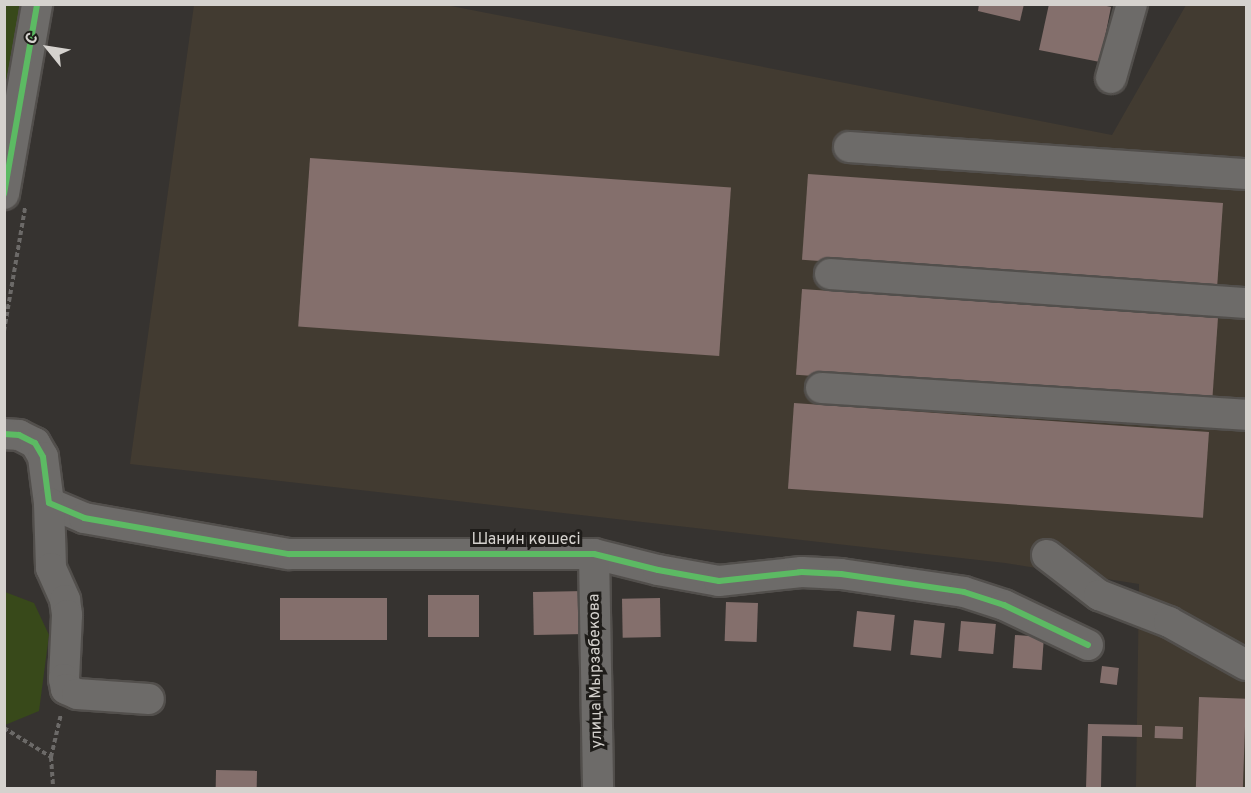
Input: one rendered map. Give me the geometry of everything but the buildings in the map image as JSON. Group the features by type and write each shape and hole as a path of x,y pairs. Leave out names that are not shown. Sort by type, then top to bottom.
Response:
{"street":[{"path":"4,194 37,4"},
{"path":"1111,78 1132,4"},
{"path":"849,147 1246,174"},
{"path":"830,274 1246,303"},
{"path":"821,388 1246,415"},
{"path":"4,434 19,435 35,443 43,457 49,503 51,567 66,600 68,615 64,679 66,689 77,694 149,699"},
{"name":"Шанин көшесі","path":"49,503 84,518 289,554 594,554 658,570 719,581 802,572 841,574 964,592 1004,605 1088,645"},
{"name":"улица Мырзабекова","path":"594,554 598,789"},
{"path":"1047,555 1099,595 1169,622 1246,665"}],"path":[{"path":"52,789 51,757 66,689"},
{"path":"4,728 51,757"}],"shaded area":[{"path":"194,5 446,5 1112,135 1186,5 1246,5 1246,788 1136,788 1139,584 1005,563 130,464"}],"green space":[{"path":"5,5 22,5 5,98"},
{"path":"5,592 34,603 49,635 39,711 5,725"}],"cycle path":[{"path":"4,194 37,4"},
{"path":"4,434 19,435 35,443 43,457 49,503 84,518 289,554 594,554 658,570 719,581 802,572 841,574 964,592 1004,605 1088,645"}]}
